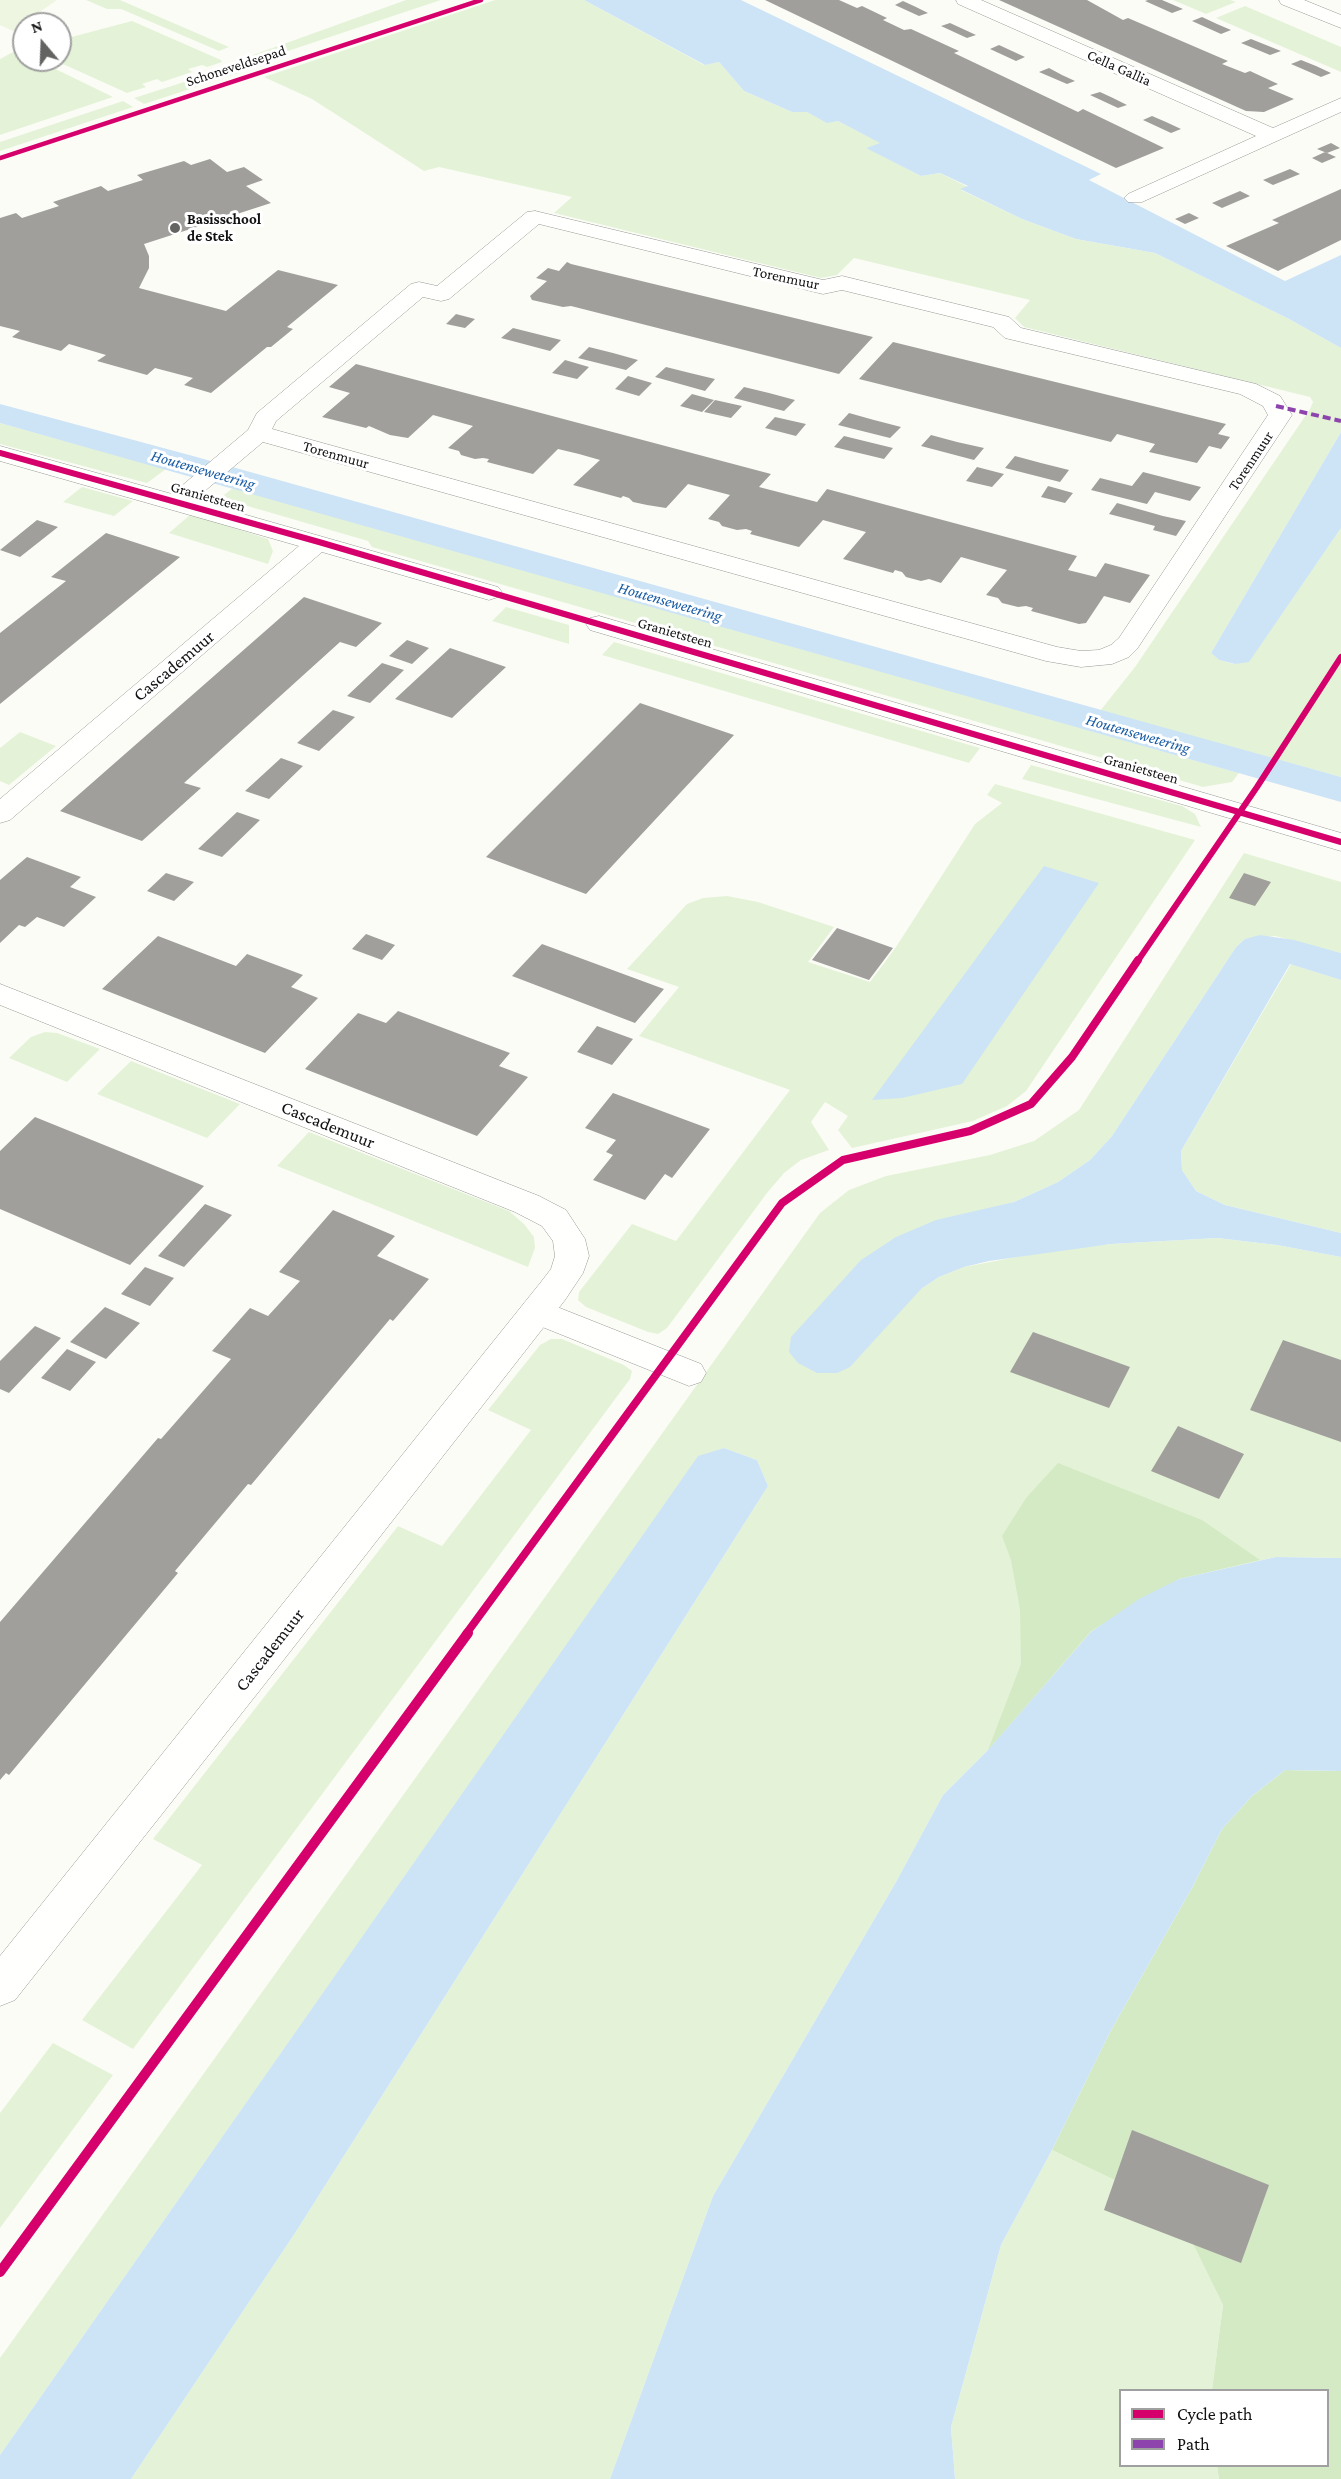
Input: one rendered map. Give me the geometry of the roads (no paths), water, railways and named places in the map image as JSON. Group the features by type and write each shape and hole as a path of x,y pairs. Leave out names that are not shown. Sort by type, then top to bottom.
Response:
{"street":[{"name":"Cella Gallia","path":"965,0 1273,136"},
{"path":"1288,0 1341,22"},
{"path":"1135,198 1341,104"},
{"name":"Torenmuur","path":"177,502 259,433 265,418 419,289 441,294 535,217 823,287 842,283 1001,322 1013,333 1248,389 1272,401 1280,414 1276,424 1128,643 1120,651 1103,658 1082,659 1055,655 259,433"},
{"name":"Granietsteen","path":"0,453 320,542 489,592"},
{"name":"Cascademuur","path":"0,814 320,542"},
{"name":"Granietsteen","path":"599,624 1341,842"},
{"name":"Cascademuur","path":"0,994 527,1204 554,1218 569,1239 572,1256 566,1273 537,1311 0,1987"},
{"path":"537,1311 689,1373"}],"water":[{"path":"584,0 741,0 1101,174 1089,180 1285,281 1341,255 1341,348 1289,319 1155,253 1076,239 1022,219 960,189 968,186 940,173 921,176 866,148 880,143 838,121 827,123 807,112 792,112 744,91 719,62 705,65"},
{"name":"Houtensewetering","path":"0,404 1341,777 1341,802 0,423"},
{"path":"1341,432 1341,528 1249,662 1235,664 1219,660 1211,653"},
{"path":"1044,866 1099,883 962,1084 902,1098 872,1100"},
{"path":"1260,935 1294,940 1341,953 1341,980 1290,964 1181,1151 1182,1170 1196,1191 1225,1205 1341,1233 1341,1257 1277,1245 1217,1238 1111,1244 989,1261 964,1267 939,1277 921,1289 850,1367 837,1373 817,1373 798,1363 789,1352 791,1337 861,1260 896,1237 936,1220 1014,1202 1058,1182 1090,1160 1112,1136 1236,947 1245,939"},
{"path":"724,1448 757,1460 768,1486 297,2230 131,2479 0,2479 0,2455 698,1456"},
{"path":"1276,1557 1341,1558 1341,1771 1285,1770 1252,1796 1222,1829 1192,1888 1110,2032 1052,2150 1001,2245 951,2427 955,2479 610,2479 713,2196 896,1882 943,1795 988,1750 1091,1632 1139,1599 1179,1579"}],"place":[{"name":"Basisschool de Stek","path":"175,228"}]}
